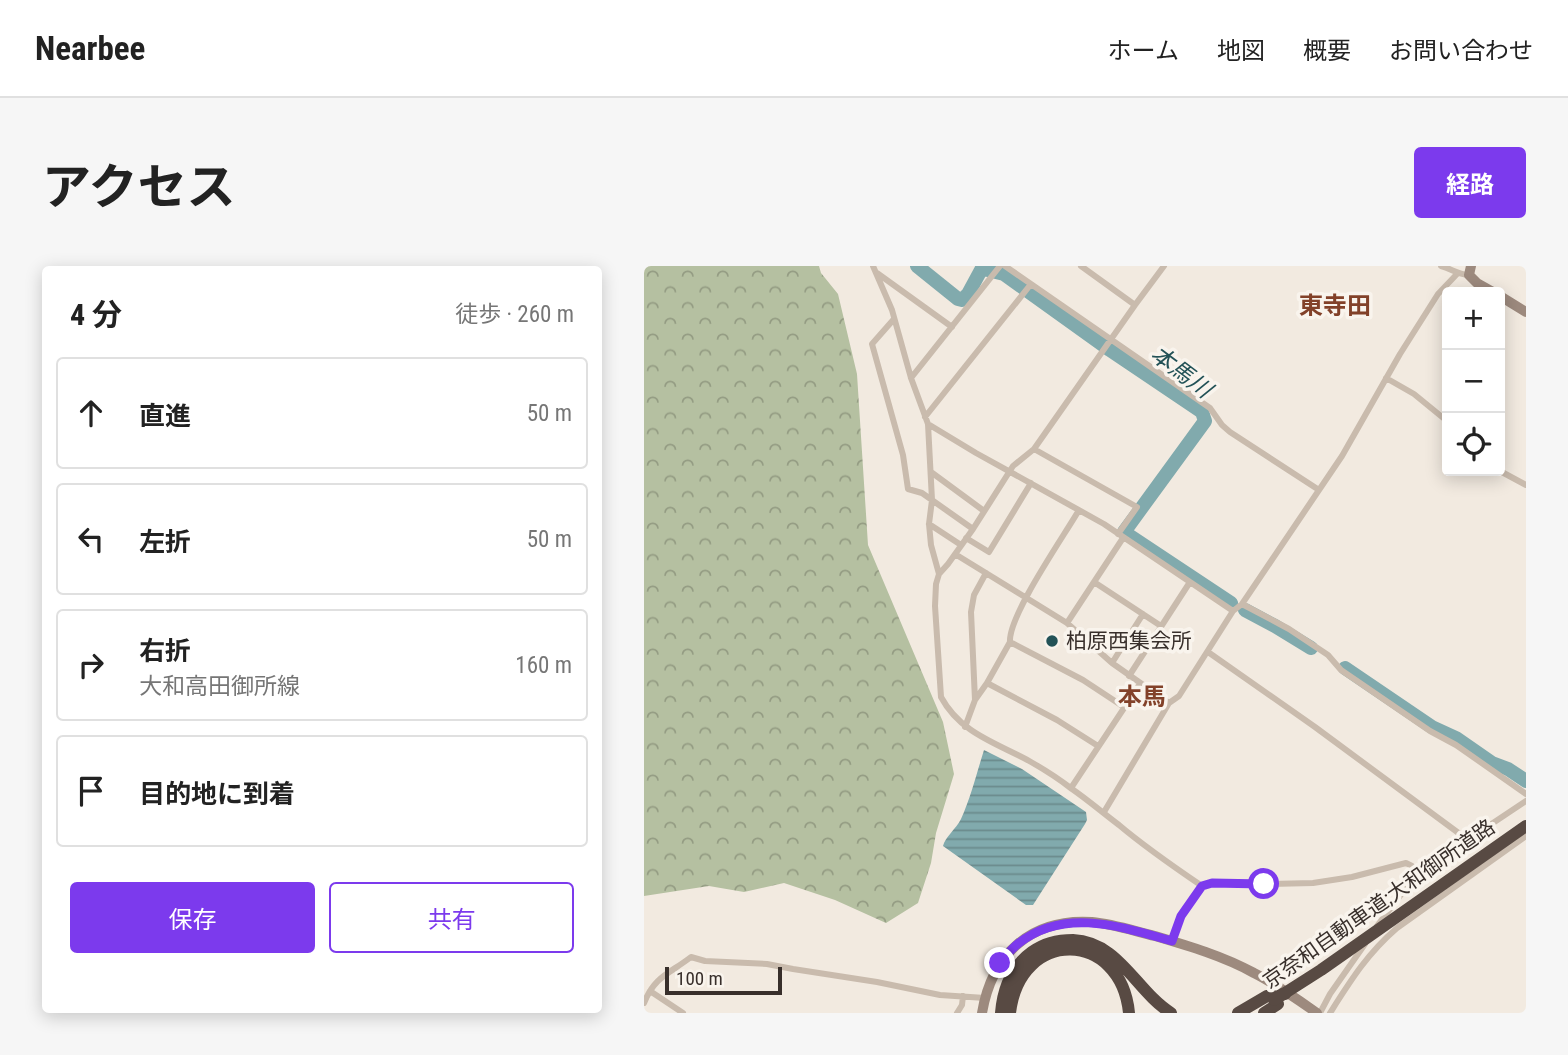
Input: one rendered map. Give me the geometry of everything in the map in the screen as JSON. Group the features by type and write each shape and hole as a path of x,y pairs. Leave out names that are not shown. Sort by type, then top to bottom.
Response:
{"highway":[{"name":"京奈和自動車道;大和御所道路","path":"1254,1013 1321,970 1526,826"},
{"path":"1001,1013 1007,982 1018,964 1045,945 1067,940 1088,943 1106,951 1124,965 1158,1004 1171,1013"},
{"path":"1010,1013 1015,989 1026,970 1051,953 1070,950 1090,954 1108,965 1121,981 1129,1013"},
{"path":"1238,1013 1276,999"},
{"path":"1264,1013 1276,999"}],"main road":[{"path":"1470,270 1477,283 1484,287"},
{"path":"1505,299 1526,312"},
{"path":"982,1013 991,979 1000,963 1040,924 1092,922 1120,927 1212,954 1254,973 1319,1013"}],"street":[{"path":"1082,266 1135,304"},
{"path":"1441,266 1450,268 1457,274"},
{"path":"1160,267 1034,449 1019,459 973,529 939,573 935,606 941,697 947,708 965,727 1033,763 1071,788 1202,886"},
{"path":"911,378 999,268 1210,408 1230,432 1319,490"},
{"path":"875,269 952,327"},
{"path":"875,269 927,420 932,500 929,524 931,545 939,573"},
{"path":"1104,812 1169,703 1179,696 1342,456 1438,294 1457,274 1470,270"},
{"path":"927,420 1027,289"},
{"path":"894,319 872,344 903,455 908,489 922,493 973,529"},
{"path":"1386,378 1414,394 1442,417"},
{"path":"927,420 976,453 1079,510 1190,582 1289,629 1328,655 1341,670 1526,794"},
{"path":"1034,449 1137,507 1067,623"},
{"path":"930,472 984,510"},
{"path":"1505,474 1526,485"},
{"path":"966,538 989,552 1031,483"},
{"path":"965,727 975,701 1010,642 1017,614 1079,510"},
{"path":"929,524 961,545"},
{"path":"955,554 1067,623 1112,663 1169,703"},
{"path":"975,701 971,612 974,595 986,573"},
{"path":"1094,582 1161,626"},
{"path":"1129,676 1190,582"},
{"path":"1112,663 1143,614"},
{"path":"1010,642 1083,680 1124,707"},
{"path":"1208,652 1468,839"},
{"path":"987,683 1057,720 1098,746"},
{"path":"1071,788 1140,684"},
{"path":"1319,1013 1383,917 1418,875 1526,801"},
{"path":"1330,1013 1366,958 1381,942 1526,836"},
{"path":"1172,941 1181,916 1202,886 1212,883 1313,883 1352,877 1406,863 1412,866 1418,875"},
{"path":"644,1003 647,993 664,974 691,957 705,961 767,964 940,995 985,998"},
{"path":"647,993 683,1013"},
{"path":"957,1013 963,996"}],"green space":[{"path":"644,266 819,266 821,273 838,294 857,374 868,545 943,722 954,774 918,903 886,923 835,900 784,883 744,892 709,886 644,896"}],"water":[{"path":"984,750 1022,769 1086,812 1085,824 1033,905 1026,905 943,846 961,819"}],"waterway":[{"name":"本馬川","path":"917,266 962,300 981,270 1004,274 1202,412 1205,421 1124,532 1231,603"},
{"name":"本馬川","path":"1245,610 1311,648"},
{"name":"本馬川","path":"1345,668 1432,727 1456,738 1492,763 1508,769 1526,781"}],"place":[{"name":"柏原西集会所","path":"1052,641"}],"district":[{"name":"東寺田","path":"1335,306"},
{"name":"本馬","path":"1142,697"}],"route":[{"path":"1000,963 1018,943 1041,929 1071,923 1092,922 1172,941 1181,916 1202,886 1212,883 1264,884"}]}
